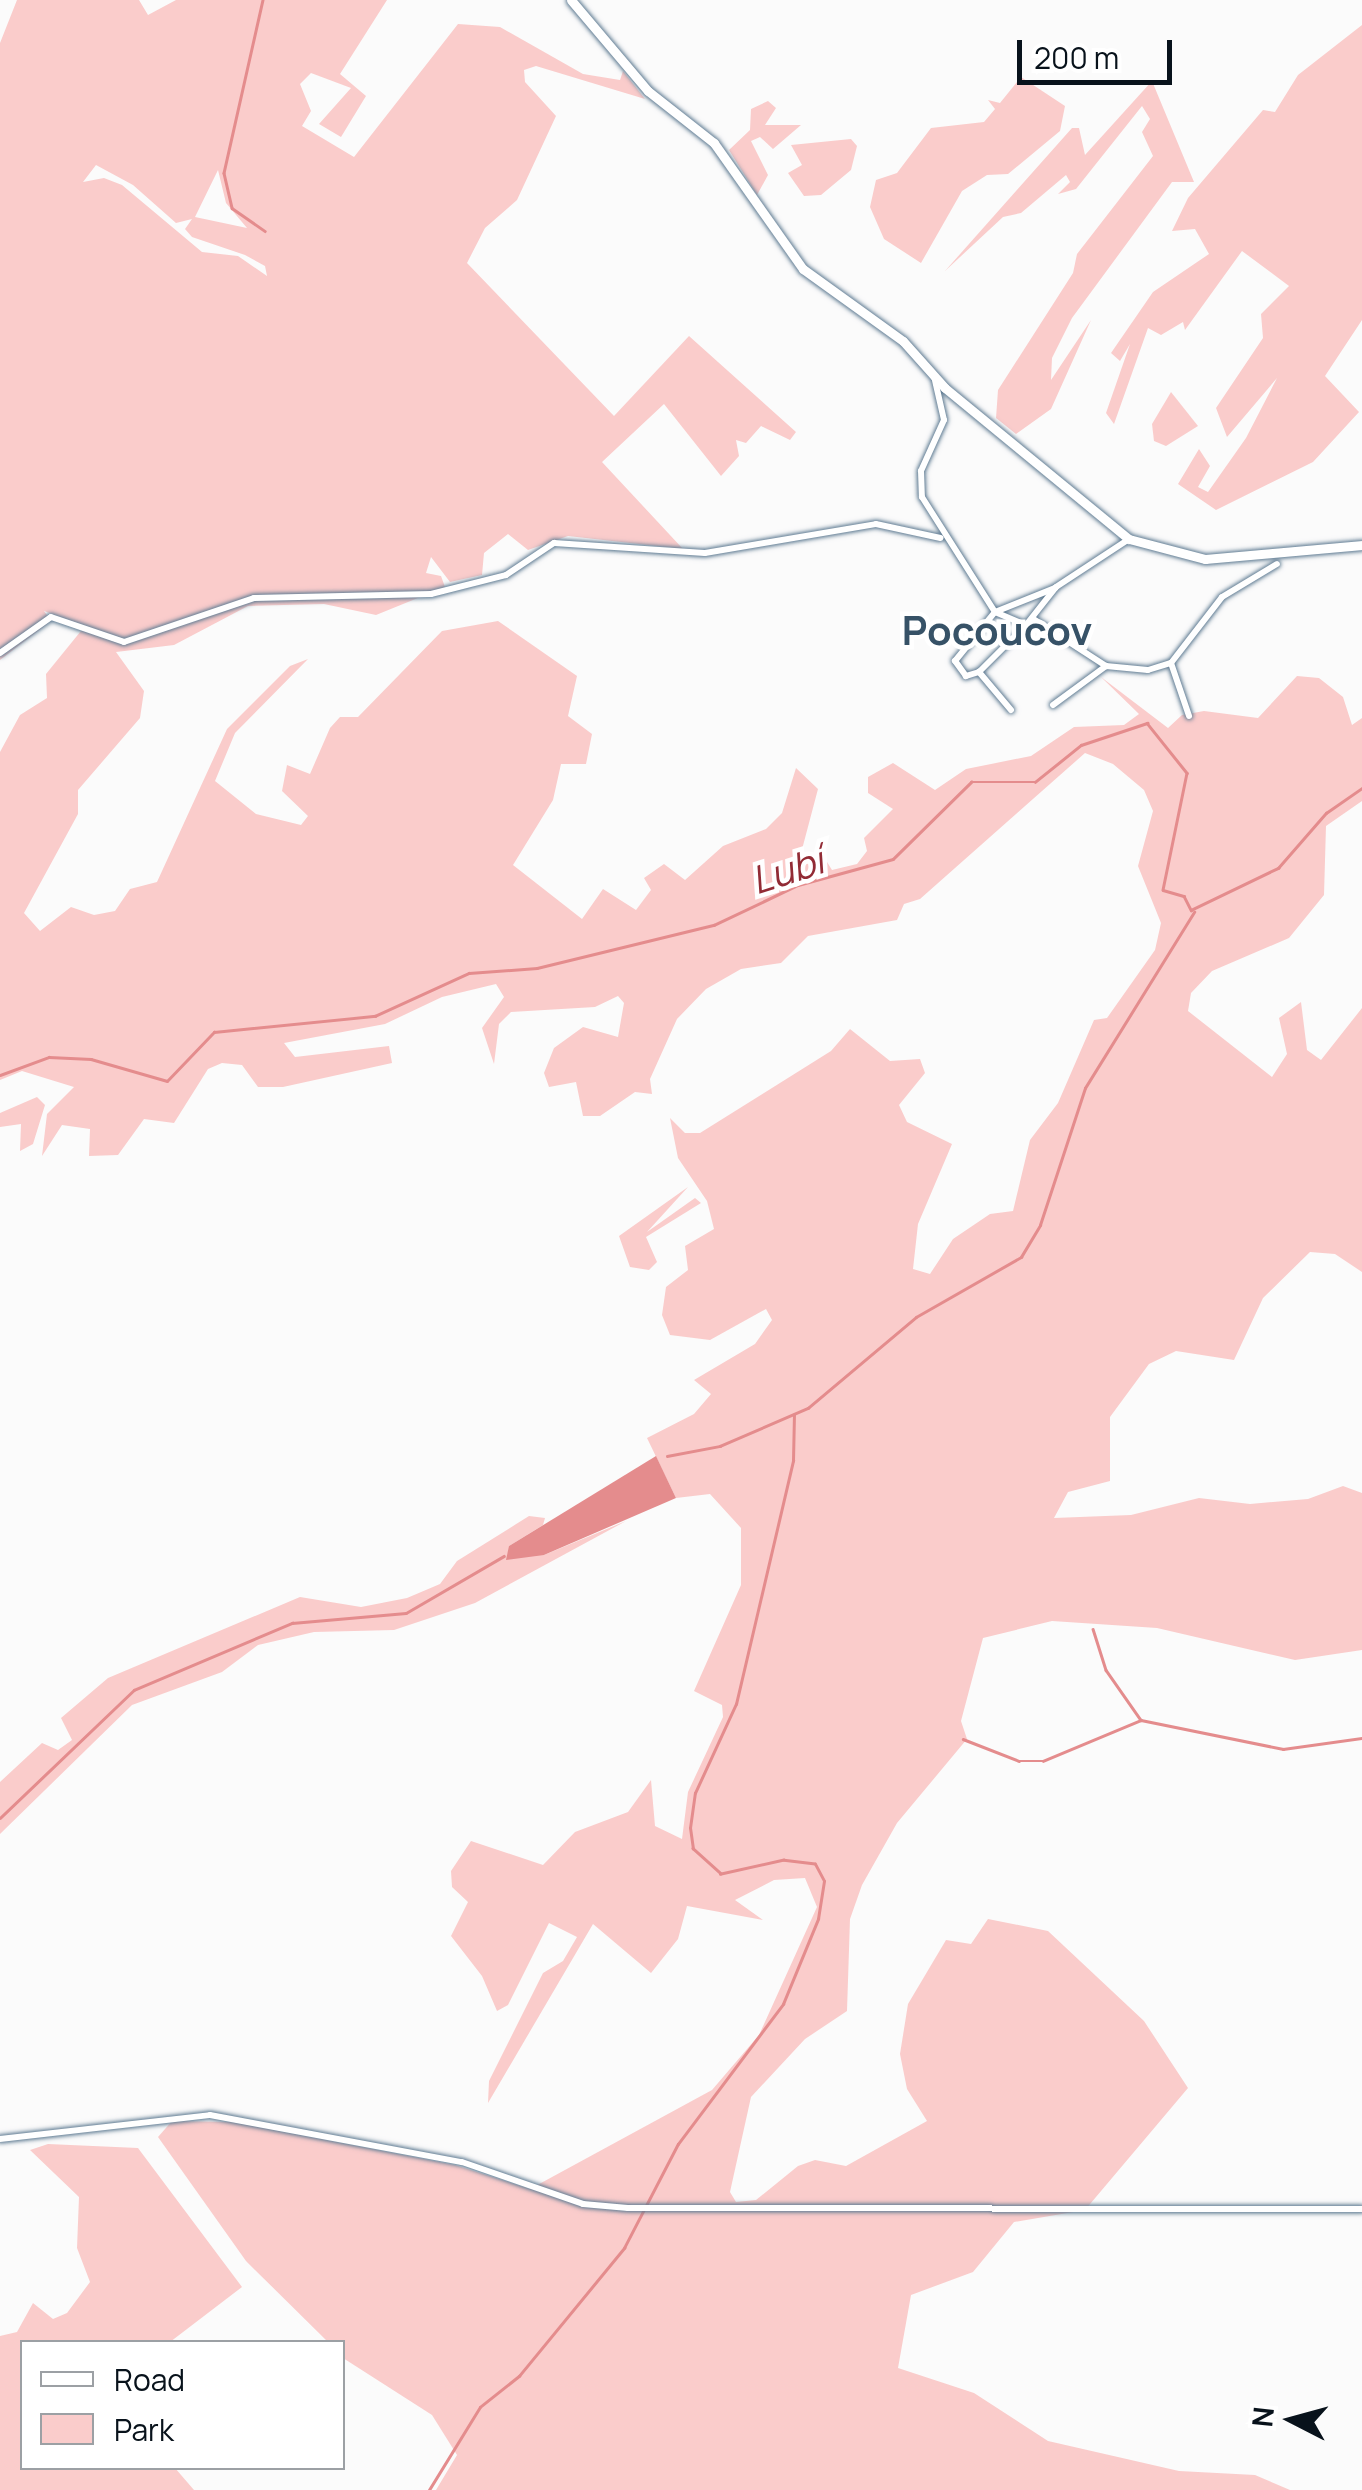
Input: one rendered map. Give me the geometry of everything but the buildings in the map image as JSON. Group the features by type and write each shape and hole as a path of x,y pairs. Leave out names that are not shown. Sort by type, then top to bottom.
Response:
{"main road":[{"path":"571,0 648,91 714,143 804,268 904,341 934,376 1129,539 1206,558 1362,545"}],"street":[{"path":"934,376 944,420 920,487 941,538 995,612 1026,625"},
{"path":"0,653 51,617 124,642 254,598 431,594 506,574 554,543 705,553 876,524 941,538"},
{"path":"1056,588 1034,620 979,672 966,676 955,661 995,612 1056,588 1129,539"},
{"path":"1171,664 1222,597 1277,564"},
{"path":"1034,620 1106,666"},
{"path":"1052,705 1106,666 1171,664"},
{"path":"1171,664 1189,716"},
{"path":"979,672 1011,710"},
{"path":"0,2140 210,2114 462,2162 583,2204 628,2208 1362,2209"}],"green space":[{"path":"17,0 139,0 148,15 176,0 387,0 340,74 366,96 341,137 319,124 351,88 311,73 300,84 311,111 302,126 354,157 458,24 500,27 583,74 620,80 623,71 645,99 536,66 524,70 525,82 556,116 517,200 485,228 467,263 614,416 689,336 796,432 790,440 761,426 746,443 736,440 739,456 721,476 664,404 602,462 683,549 568,536 528,550 508,534 484,553 482,575 450,582 431,557 426,573 441,576 445,587 376,615 324,604 248,606 174,645 116,652 144,691 140,718 78,790 78,814 24,913 40,931 71,907 94,915 115,911 130,889 157,882 227,729 290,666 308,659 235,733 215,781 256,814 301,825 308,816 282,791 287,765 310,774 330,728 340,717 358,717 442,631 498,621 577,676 568,716 592,734 586,764 561,764 553,800 513,865 582,919 603,889 636,910 651,890 644,878 664,864 685,880 723,846 766,829 782,813 796,768 818,789 800,857 807,864 822,854 832,870 857,864 867,851 864,838 893,809 868,793 868,777 893,763 935,790 966,769 1031,756 1074,727 1124,725 1139,714 1101,677 1168,728 1182,715 1204,711 1258,718 1297,676 1319,678 1343,697 1352,725 1362,718 1362,801 1326,826 1324,895 1289,938 1212,971 1191,993 1188,1011 1272,1077 1287,1054 1279,1018 1301,1002 1307,1050 1321,1060 1362,1008 1362,1272 1335,1254 1310,1252 1263,1298 1234,1360 1176,1351 1149,1364 1110,1417 1110,1481 1068,1492 1054,1518 1131,1515 1199,1498 1250,1504 1308,1499 1343,1486 1362,1493 1362,1650 1295,1660 1157,1628 1052,1621 983,1638 961,1721 967,1739 897,1823 862,1885 850,1919 847,2011 805,2039 751,2097 730,2192 736,2202 756,2200 798,2166 815,2160 846,2166 927,2121 907,2089 900,2054 908,2004 946,1940 971,1944 988,1919 1048,1931 1144,2021 1188,2088 1085,2210 1014,2222 973,2272 911,2295 898,2368 974,2393 1048,2441 1179,2471 1255,2475 1290,2490 436,2490 457,2455 432,2415 345,2359 345,2340 326,2340 246,2261 158,2137 172,2121 234,2122 455,2165 530,2189 712,2090 759,2035 817,1907 805,1878 774,1880 735,1900 763,1920 687,1906 678,1939 651,1973 593,1924 488,2103 489,2081 543,1973 563,1961 577,1937 549,1923 508,2005 497,2011 482,1976 451,1936 468,1902 452,1887 451,1871 471,1841 543,1865 575,1832 628,1812 651,1780 655,1826 682,1839 688,1792 723,1717 722,1705 694,1691 741,1585 741,1528 710,1494 676,1498 647,1438 694,1414 711,1394 694,1380 755,1344 772,1320 766,1309 710,1340 670,1335 662,1315 666,1287 688,1270 685,1246 714,1229 707,1201 678,1158 670,1118 685,1133 700,1133 831,1051 850,1029 890,1061 920,1059 925,1073 899,1105 907,1122 952,1144 918,1224 913,1269 930,1274 953,1239 990,1214 1013,1211 1030,1140 1058,1103 1094,1020 1107,1018 1155,950 1161,923 1138,866 1153,811 1144,790 1113,764 1085,753 920,899 904,904 897,920 808,936 781,963 741,969 706,989 677,1019 650,1079 652,1094 635,1092 600,1116 583,1116 576,1082 549,1087 544,1073 554,1048 583,1027 618,1037 624,1003 618,996 595,1007 511,1012 499,1024 494,1064 482,1028 504,997 496,984 442,997 385,1024 284,1043 295,1057 389,1046 392,1063 283,1087 258,1087 242,1065 222,1063 208,1069 174,1123 144,1119 118,1155 89,1156 90,1129 62,1125 42,1156 47,1114 74,1087 22,1071 0,1080 0,752 20,715 47,698 46,674 85,626 44,611 51,621 0,660 0,43","holes":["96,165 133,185 176,223 192,219 185,229 192,237 245,255 265,266 267,276 238,256 202,252 122,185 104,178 83,182","218,170 226,203 247,228 195,217"]},
{"path":"1362,25 1362,320 1325,376 1359,412 1313,462 1216,510 1178,484 1199,449 1210,466 1198,487 1208,492 1246,438 1277,378 1227,437 1216,408 1263,338 1261,314 1289,286 1242,251 1185,330 1183,322 1161,335 1148,328 1114,424 1106,413 1130,344 1120,361 1111,353 1153,292 1209,254 1195,229 1172,231 1188,198 1263,110 1275,112 1298,75"},
{"path":"1021,77 1065,106 1060,131 1008,174 987,175 962,191 921,263 884,239 870,207 876,180 897,173 931,128 984,122 995,109 988,100 1000,103"},
{"path":"1152,81 1194,182 1172,182 1072,318 1052,358 1051,380 1091,320 1051,409 1016,434 996,418 998,390 1073,273 1077,254 1153,156 1142,132 1150,119 1142,106 1076,189 1058,194 1070,182 1066,175 1021,213 1003,217 945,271 1072,128 1079,128 1085,155"},
{"path":"768,101 776,108 765,125 801,125 773,149 760,137 751,141 768,175 757,195 729,150 750,130 751,109"},
{"path":"851,139 857,146 851,170 821,195 804,196 788,173 802,165 791,145"},
{"path":"1171,392 1198,426 1166,446 1154,441 1152,424"},
{"path":"37,1097 45,1105 33,1144 20,1151 21,1124 0,1127 0,1113"},
{"path":"688,1187 647,1232 695,1198 701,1203 646,1237 657,1262 649,1270 630,1267 619,1236"},
{"path":"529,1516 545,1518 543,1525 509,1546 544,1555 626,1521 475,1603 394,1630 314,1632 258,1645 222,1672 132,1705 0,1834 0,1782 42,1743 58,1750 72,1740 61,1718 108,1678 300,1597 361,1607 407,1598 440,1584 457,1561"},
{"path":"48,2144 138,2148 242,2287 173,2340 20,2340 20,2470 177,2470 194,2490 0,2490 0,2336 17,2332 33,2303 53,2319 67,2313 90,2282 77,2248 79,2197 30,2150"}],"shaded area":[{"path":"656,1456 676,1498 544,1555 506,1560 509,1546"}],"waterway":[{"path":"263,0 224,173 232,208 265,231"},
{"name":"Lubí","path":"0,1075 49,1057 91,1059 167,1081 214,1032 375,1016 469,973 537,968 714,925 798,885 893,859 971,782 1035,782 1081,745 1147,723 1187,773 1163,890 1184,896 1191,910 1278,868 1326,813 1362,788"},
{"path":"667,1456 720,1446 808,1408 916,1317 1021,1257 1040,1225 1085,1088 1194,912"},
{"path":"429,2490 480,2407 519,2376 624,2248 678,2144 783,2004 818,1919 824,1881 815,1864 784,1860 721,1874 693,1849 690,1828 695,1793 736,1704 793,1461 794,1415"},
{"path":"0,1818 134,1690 292,1623 406,1613 504,1556"},
{"path":"1093,1629 1106,1670 1141,1720"},
{"path":"963,1739 1019,1761 1043,1761 1141,1720 1283,1749 1362,1738"}],"district":[{"name":"Pocoucov","path":"997,630"}]}
